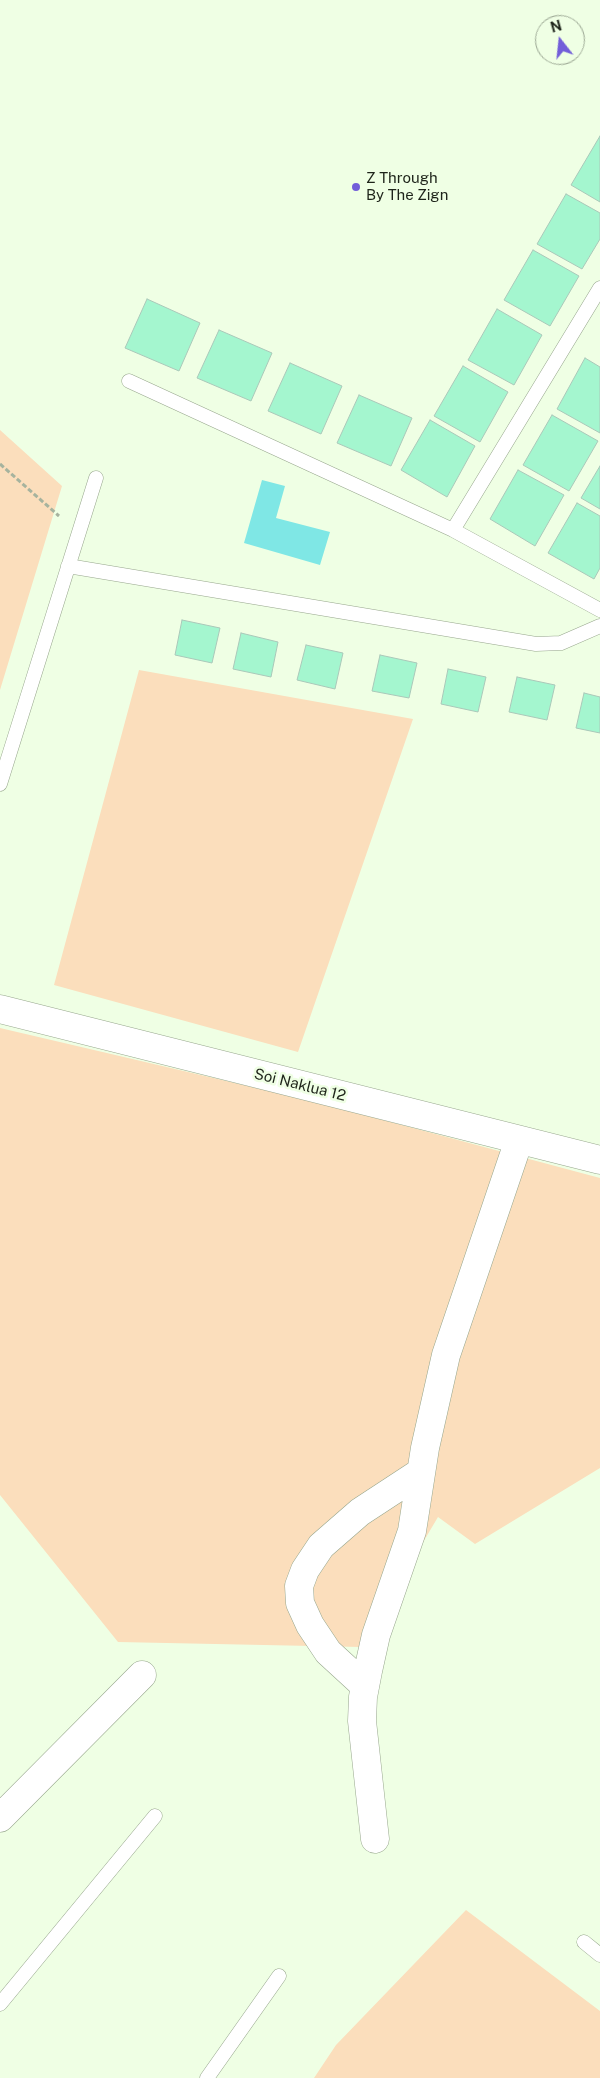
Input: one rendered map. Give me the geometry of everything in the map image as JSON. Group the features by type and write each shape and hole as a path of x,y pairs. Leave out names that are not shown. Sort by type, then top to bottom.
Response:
{"street":[{"name":"Soi Naklua 12","path":"0,1010 600,1160"},
{"path":"376,1839 364,1757 362,1721 365,1686 376,1635 412,1531 421,1472 446,1355 519,1140"},
{"path":"365,1686 328,1652 310,1625 300,1603 299,1586 305,1570 321,1546 360,1512 421,1472"},
{"path":"0,1818 142,1674"}],"lane":[{"path":"453,530 600,288"},
{"path":"129,381 453,530 600,610"},
{"path":"0,784 96,478"},
{"path":"68,566 536,644 560,642 600,626"},
{"path":"0,2004 155,1816"},
{"path":"584,1942 600,1955"},
{"path":"207,2078 279,1976"}],"path":[{"path":"0,464 78,533"}],"shaded area":[{"path":"0,430 62,486 0,690"},
{"path":"139,670 413,719 298,1052 54,985"},
{"path":"0,1028 316,1102 600,1178 600,1468 475,1544 438,1517 361,1647 118,1642 0,1495"},
{"path":"466,1910 600,2011 600,2078 314,2078 336,2045"}],"water":[{"path":"262,480 285,486 276,518 330,532 320,565 244,543"}],"building":[{"path":"600,136 600,202 571,185"},
{"path":"566,194 600,213 600,239 582,269 537,244"},
{"path":"533,250 579,276 550,326 504,300"},
{"path":"147,299 200,323 179,371 125,348"},
{"path":"497,309 542,335 514,385 468,360"},
{"path":"219,330 272,353 251,401 197,378"},
{"path":"585,358 600,367 600,433 557,409"},
{"path":"290,363 342,386 321,434 268,411"},
{"path":"463,366 508,392 480,442 434,416"},
{"path":"359,395 412,418 391,466 337,443"},
{"path":"552,415 598,441 569,491 523,465"},
{"path":"430,420 475,446 447,497 401,470"},
{"path":"600,466 600,509 581,498"},
{"path":"518,470 564,495 535,546 490,519"},
{"path":"577,503 600,516 600,568 594,579 548,553"},
{"path":"182,620 220,628 212,663 175,655"},
{"path":"241,633 278,642 271,677 233,669"},
{"path":"306,645 343,653 335,689 297,680"},
{"path":"380,655 417,663 409,698 372,691"},
{"path":"448,669 486,677 478,712 441,704"},
{"path":"517,677 555,685 547,720 509,712"},
{"path":"584,693 600,697 600,733 576,728"}],"place":[{"name":"Z Through By The Zign","path":"356,187"}]}
